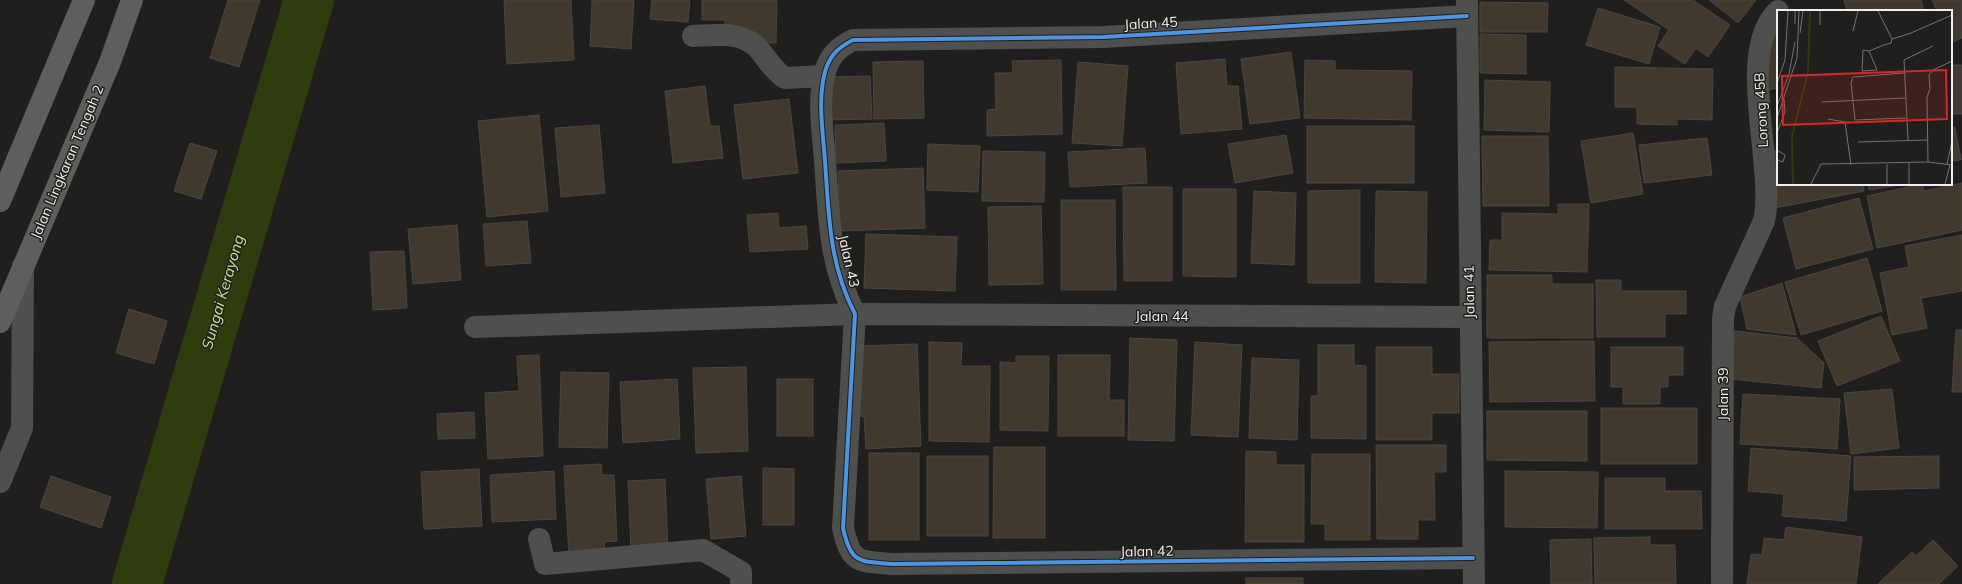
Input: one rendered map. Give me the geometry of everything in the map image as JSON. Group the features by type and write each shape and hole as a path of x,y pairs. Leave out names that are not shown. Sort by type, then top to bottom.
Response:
{"highway":[{"path":"0,202 84,0"},
{"name":"Jalan Lingkaran Tengah 2","path":"0,322 110,62 132,0"}],"street":[{"name":"Lorong 45B","path":"1779,10 1790,0"},
{"name":"Jalan 45","path":"838,48 853,40 1103,37 1467,8"},
{"name":"Jalan 41","path":"1467,8 1474,584"},
{"name":"Lorong 45B","path":"1766,214 1767,195 1758,92 1758,68 1761,46 1765,34 1777,13"},
{"path":"693,36 726,35 746,39 756,44 766,58 785,78 824,76"},
{"name":"Jalan 43","path":"838,48 830,59 824,76 821,119 831,238 837,272 844,293 855,314"},
{"name":"Jalan 39","path":"1722,584 1723,318 1725,306 1766,214"},
{"path":"0,482 22,428 23,266"},
{"name":"Jalan 44","path":"475,327 855,314 1470,317"},
{"name":"Jalan 42","path":"855,314 843,528 846,544 851,555 861,562 893,564 1473,558"},
{"path":"539,539 545,564 703,550 740,572 741,584"}],"building":[{"path":"228,0 260,0 239,67 210,58"},
{"path":"504,0 571,0 574,60 507,64"},
{"path":"592,0 634,0 631,49 590,46"},
{"path":"652,0 690,0 688,22 650,19"},
{"path":"702,0 777,0 776,43 725,42 725,20 702,20"},
{"path":"1624,0 1693,0 1730,25 1708,57 1696,48 1685,64 1658,46 1669,30"},
{"path":"1709,0 1756,0 1738,23"},
{"path":"1844,0 1921,0 1924,10 1847,10"},
{"path":"1932,0 1962,0 1962,38 1952,43 1952,10 1937,10"},
{"path":"1480,2 1548,3 1547,32 1480,32"},
{"path":"1598,8 1660,27 1649,64 1586,45"},
{"path":"1777,32 1777,88 1764,91 1762,35"},
{"path":"1480,34 1526,35 1526,74 1480,73"},
{"path":"1291,52 1300,118 1250,124 1241,59"},
{"path":"1225,59 1227,86 1238,86 1242,129 1181,134 1176,63"},
{"path":"1061,60 1062,134 987,136 987,110 996,109 995,73 1013,73 1012,61"},
{"path":"1305,60 1335,61 1335,70 1412,71 1411,120 1304,118"},
{"path":"923,61 924,118 874,119 873,62"},
{"path":"1078,62 1128,66 1122,146 1072,143"},
{"path":"1952,65 1962,65 1962,114 1952,114"},
{"path":"1615,67 1713,69 1712,120 1677,119 1677,125 1637,124 1637,107 1615,107"},
{"path":"870,76 872,119 826,120 825,77"},
{"path":"1485,80 1550,82 1549,132 1484,130"},
{"path":"705,86 710,126 719,126 723,158 673,163 665,91"},
{"path":"789,99 798,173 743,179 734,105"},
{"path":"539,115 548,211 487,217 478,121"},
{"path":"884,123 886,161 836,163 835,125"},
{"path":"599,125 605,193 561,197 555,128"},
{"path":"1307,126 1414,126 1414,183 1307,183"},
{"path":"1955,127 1961,160 1952,161 1952,128"},
{"path":"1633,133 1643,194 1591,203 1581,141"},
{"path":"1286,135 1293,173 1235,183 1228,144"},
{"path":"1482,136 1548,136 1549,206 1483,206"},
{"path":"1707,138 1712,175 1644,183 1639,145"},
{"path":"190,143 217,151 201,199 174,191"},
{"path":"928,144 980,146 978,192 927,190"},
{"path":"1145,148 1147,183 1070,187 1068,152"},
{"path":"1777,150 1777,185 1863,185 1864,191 1775,208 1764,153"},
{"path":"983,151 1045,152 1044,202 982,201"},
{"path":"923,168 925,228 840,231 838,171"},
{"path":"1962,183 1962,230 1877,248 1867,196 1917,185 1922,185 1924,191"},
{"path":"1868,185 1899,185 1869,190"},
{"path":"1123,187 1172,187 1172,281 1124,281"},
{"path":"1183,189 1236,189 1236,277 1183,276"},
{"path":"1360,190 1360,283 1308,283 1308,191"},
{"path":"1254,191 1296,193 1294,265 1251,263"},
{"path":"1376,191 1427,192 1426,283 1375,282"},
{"path":"1859,198 1873,249 1796,269 1783,218"},
{"path":"1061,200 1115,200 1116,290 1061,290"},
{"path":"1558,204 1589,204 1587,272 1489,270 1490,240 1502,240 1502,213 1558,214"},
{"path":"1041,206 1043,284 989,285 988,207"},
{"path":"778,213 779,228 806,226 808,249 750,252 747,215"},
{"path":"527,221 531,263 486,266 483,224"},
{"path":"457,225 461,280 413,284 408,229"},
{"path":"866,234 957,237 955,291 864,288"},
{"path":"1962,235 1962,291 1921,298 1927,328 1892,335 1880,273 1909,267 1905,246"},
{"path":"404,251 407,308 373,310 370,252"},
{"path":"1867,258 1882,311 1801,335 1785,282"},
{"path":"1487,275 1552,275 1552,284 1593,284 1593,338 1487,338"},
{"path":"1596,280 1621,280 1621,291 1686,291 1686,314 1665,314 1665,337 1597,337"},
{"path":"1782,283 1796,335 1747,329 1740,297"},
{"path":"129,309 167,321 154,364 116,353"},
{"path":"1881,316 1900,361 1837,386 1818,341"},
{"path":"1956,330 1962,330 1962,392 1952,392"},
{"path":"1735,331 1797,338 1824,363 1821,388 1730,379"},
{"path":"1130,338 1177,340 1174,441 1128,440"},
{"path":"1594,341 1595,401 1490,402 1489,342"},
{"path":"929,342 962,343 961,366 990,366 989,442 929,441"},
{"path":"1195,342 1242,345 1238,437 1191,435"},
{"path":"917,344 921,446 866,449 864,416 855,417 859,346"},
{"path":"1318,345 1354,345 1354,365 1366,366 1366,439 1311,438 1311,396 1318,396"},
{"path":"1376,347 1432,347 1432,374 1459,374 1459,413 1432,413 1432,440 1376,440"},
{"path":"1611,347 1683,347 1683,375 1668,375 1668,387 1660,387 1660,404 1623,404 1623,387 1611,387"},
{"path":"539,355 543,456 488,459 485,393 519,391 517,356"},
{"path":"1058,355 1110,355 1109,400 1124,400 1124,436 1058,436"},
{"path":"1016,356 1049,356 1048,431 1000,430 1000,362 1016,363"},
{"path":"1252,358 1299,360 1297,440 1249,438"},
{"path":"746,367 748,451 696,453 693,368"},
{"path":"561,372 609,373 607,448 559,447"},
{"path":"677,379 680,439 623,443 620,382"},
{"path":"777,379 813,379 813,436 777,436"},
{"path":"1892,389 1899,448 1851,454 1844,393"},
{"path":"1743,394 1840,399 1837,449 1740,444"},
{"path":"1601,408 1697,408 1697,464 1601,464"},
{"path":"1487,411 1587,411 1587,461 1487,460"},
{"path":"474,412 475,438 438,439 437,414"},
{"path":"1376,445 1446,445 1446,472 1434,472 1435,520 1418,520 1418,539 1377,539"},
{"path":"994,447 1045,447 1045,538 993,538"},
{"path":"1751,448 1851,456 1846,521 1782,516 1784,494 1748,491"},
{"path":"1246,451 1276,452 1276,465 1304,465 1304,542 1245,542"},
{"path":"869,453 919,453 919,540 869,540"},
{"path":"1312,454 1370,454 1370,540 1325,540 1325,524 1311,524"},
{"path":"927,456 988,456 988,536 927,536"},
{"path":"1939,456 1939,488 1854,490 1854,457"},
{"path":"601,464 602,475 614,475 617,541 604,542 605,557 569,558 564,466"},
{"path":"763,468 794,469 794,525 763,525"},
{"path":"479,469 482,526 424,529 421,472"},
{"path":"554,471 556,519 492,522 490,475"},
{"path":"1505,471 1598,472 1597,528 1505,527"},
{"path":"51,476 111,497 101,528 40,507"},
{"path":"741,476 746,536 711,539 706,479"},
{"path":"1605,478 1665,478 1665,491 1701,491 1702,529 1605,529"},
{"path":"665,479 668,548 631,550 628,481"},
{"path":"1786,527 1862,537 1856,584 1747,584 1751,554 1762,555 1764,538 1784,540"},
{"path":"1650,537 1650,545 1675,545 1676,584 1595,584 1594,538"},
{"path":"1591,539 1592,584 1551,584 1550,540"},
{"path":"1933,540 1958,566 1939,584 1878,584 1912,552 1916,556"},
{"path":"1246,578 1303,578 1303,584 1246,584"}],"waterway":[{"name":"Sungai Kerayong","path":"137,584 309,0"}],"cycle path":[{"path":"1467,16 1103,37 853,40 842,46 828,63 822,86 821,107 829,220 835,258 846,295 855,314 843,528 850,549 859,559 893,564 1473,558"}]}
